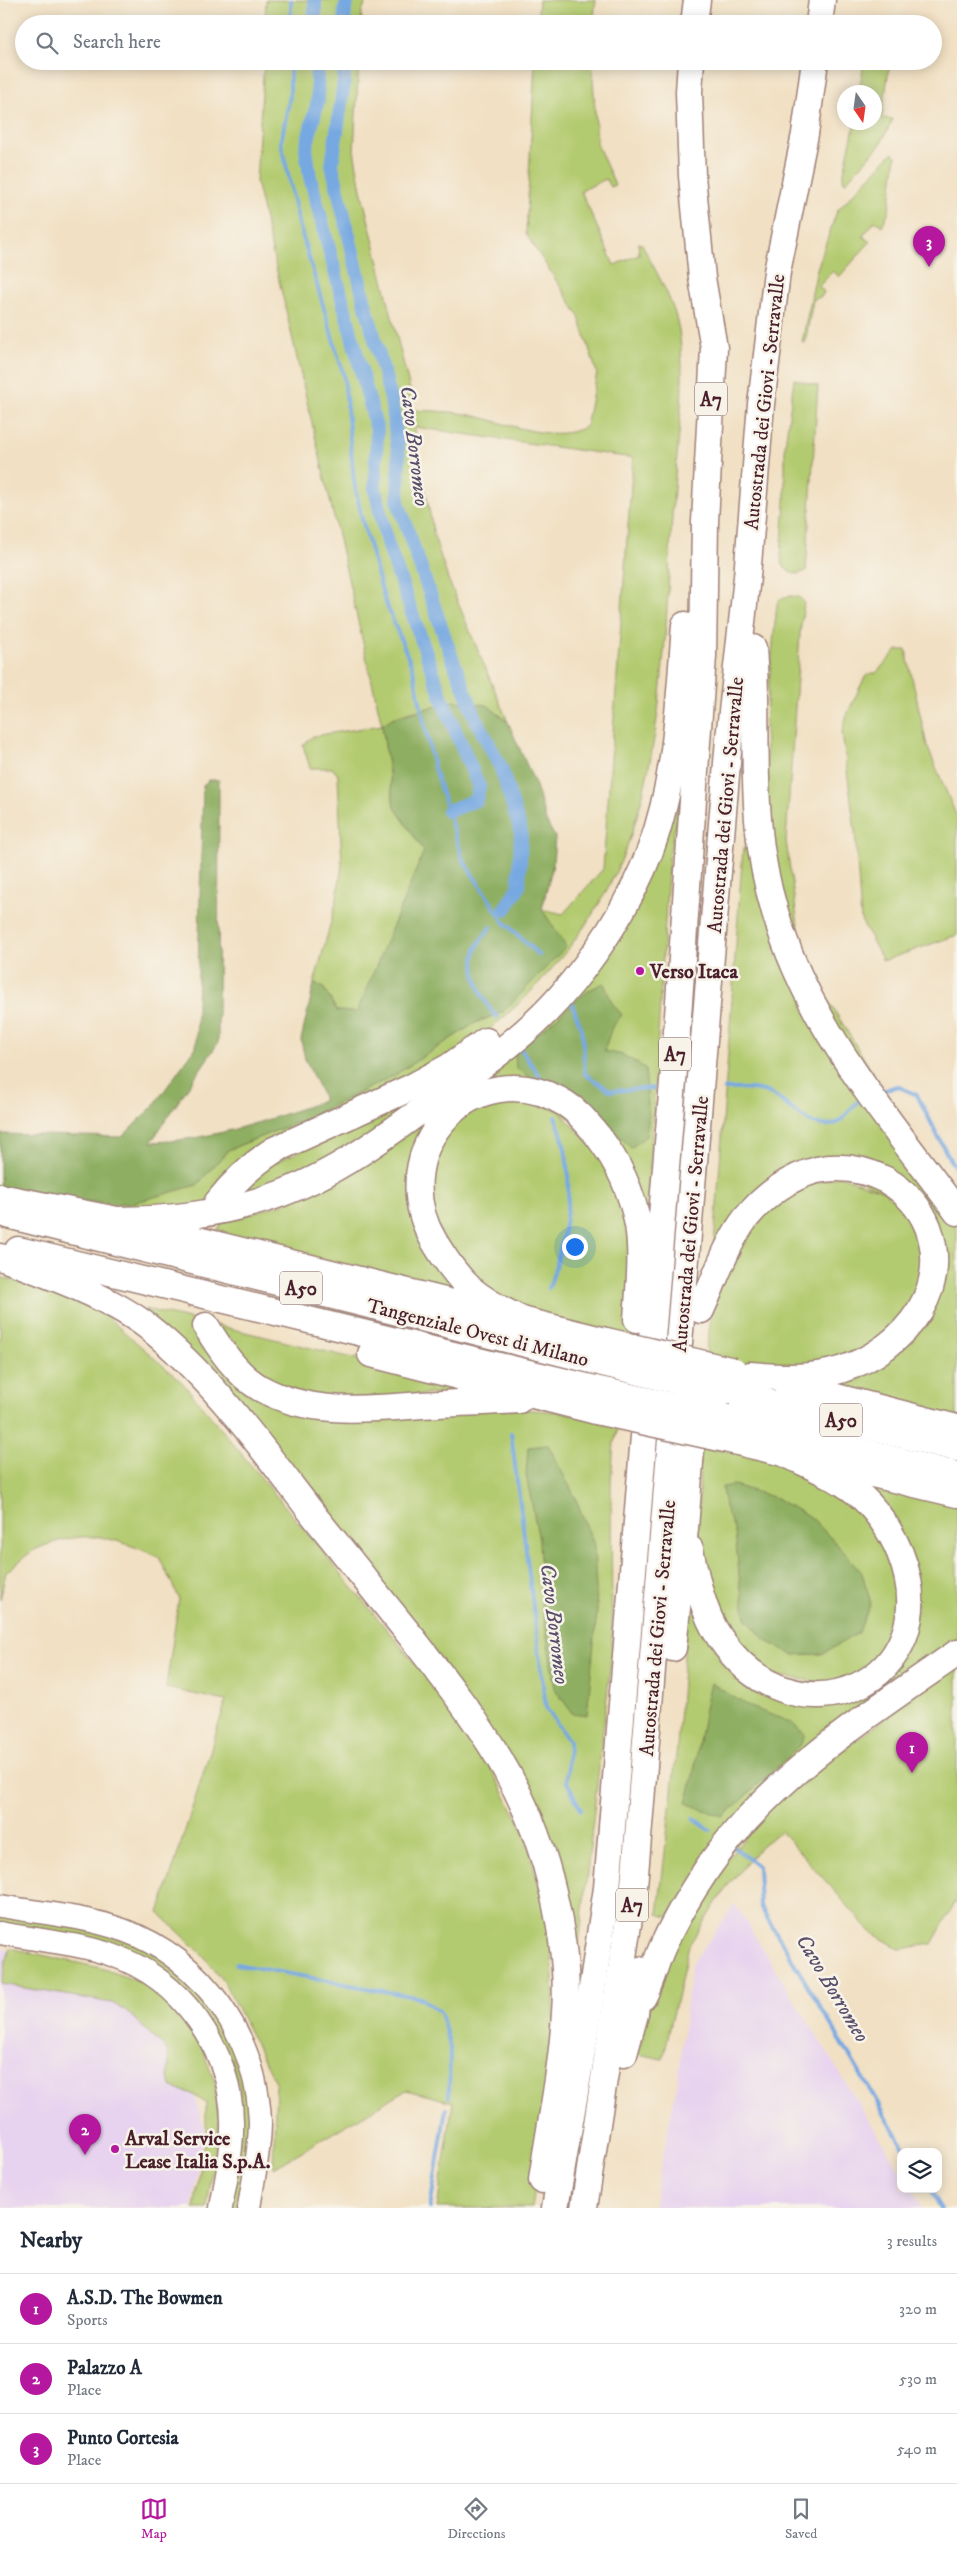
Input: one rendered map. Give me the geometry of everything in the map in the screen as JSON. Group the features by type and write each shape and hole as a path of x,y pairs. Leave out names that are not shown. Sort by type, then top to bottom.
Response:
{"highway":[{"path":"695,15 697,0"},
{"path":"820,15 822,0"},
{"name":"Autostrada dei Giovi - Serravalle","path":"555,2208 587,2022 607,1888 675,1055 700,695 705,522 714,348 702,278 692,176 691,70"},
{"name":"Autostrada dei Giovi - Serravalle","path":"584,2208 634,1886 730,739 747,577 761,404 777,272 805,134 814,70"},
{"path":"217,1203 234,1181 256,1162 274,1150 370,1108 449,1067 486,1041 516,1016 551,979 593,924 610,894 643,821 664,744 705,522"},
{"path":"747,577 754,662 757,810 761,848 774,912 790,959 807,997 826,1030 849,1065 957,1212"},
{"path":"117,1220 186,1218 226,1210 294,1188 340,1166 392,1132 487,1062 524,1032 558,999 613,924 635,884 649,851 663,807 674,755 685,625"},
{"name":"A7","path":"584,2208 635,2014 686,1528 734,846 730,739"},
{"path":"604,1352 522,1320 488,1304 470,1290 456,1273 426,1224 418,1186 424,1149 438,1125 462,1104 476,1096 503,1089 537,1092 565,1104 577,1113 603,1143 616,1163 634,1206 640,1246 640,1263 628,1492 632,1585"},
{"path":"701,1310 736,1234 746,1219 775,1190 807,1173 844,1167 874,1174 896,1186 919,1211 930,1235 934,1253 932,1282 922,1309 899,1336 860,1362 830,1372 736,1380"},
{"path":"0,1197 117,1220 522,1320"},
{"name":"Tangenziale Ovest di Milano","path":"0,1213 604,1352 736,1380 957,1448"},
{"path":"5,1255 549,1399"},
{"path":"5,1255 118,1306 169,1345 199,1375 245,1428 464,1704 501,1758 526,1810 543,1857 552,1890 563,1952 566,2011 563,2045 539,2208"},
{"name":"Tangenziale Ovest di Milano","path":"5,1255 597,1400 726,1429 957,1475"},
{"path":"206,1326 228,1360 242,1375 260,1388 286,1399 310,1406 363,1409 549,1399 597,1400"},
{"path":"736,1380 957,1428"},
{"path":"686,1528 705,1607 719,1638 752,1674 782,1691 810,1696 842,1692 871,1678 892,1657 907,1628 911,1597 905,1566 895,1541 878,1516 858,1494 833,1476 726,1429"},
{"path":"786,1454 957,1494"},
{"path":"635,2014 662,1948 683,1908 707,1869 734,1833 800,1770 957,1653"}],"main road":[{"path":"0,1906 93,1922 122,1930 158,1947 185,1966 215,1997 240,2037 255,2080 260,2121 258,2152 249,2208"},
{"path":"0,1933 112,1956 144,1970 167,1987 198,2021 216,2052 230,2094 232,2130 221,2208"}],"shaded area":[{"path":"735,1904 897,2166 897,2193 914,2193 923,2208 653,2208 679,2074 691,1965"},
{"path":"0,1948 11,1951 175,2032 204,2127 192,2208 0,2208"}],"green space":[{"path":"266,0 367,0 362,15 265,15"},
{"path":"539,0 596,0 594,15 538,15"},
{"path":"263,70 358,70 354,150 361,190 411,394 412,410 466,414 543,433 573,431 586,426 597,373 578,314 526,234 535,70 593,70 597,144 615,185 610,187 606,179 581,191 614,265 639,255 638,243 642,244 664,286 677,319 679,330 682,394 673,501 663,668 652,752 632,832 621,861 607,889 573,943 531,991 485,1033 208,1204 136,1215 48,1199 197,1185 228,1150 307,1118 393,1076 475,1023 503,1012 542,909 563,914 603,869 633,458 414,427 434,536 448,579 508,722 487,705 419,710 406,713 382,725 256,181"},
{"path":"863,70 889,70 882,118 882,85 860,85"},
{"path":"882,118 893,119 880,145 846,182 843,180 853,130 882,130"},
{"path":"892,153 896,156 889,211 882,226 875,221 863,236 870,242 839,277 833,271 819,286 824,292 822,296 813,300 805,343 802,342 817,269 837,211"},
{"path":"794,379 818,386 806,571 797,574 785,568 781,556 785,502 785,445"},
{"path":"791,596 799,597 804,602 800,634 786,841 802,953 805,963 873,1073 866,1076 800,962 769,857 765,722 777,604 780,599"},
{"path":"897,650 906,650 927,746 957,817 957,935 883,961 861,920 855,831 842,732 847,714 865,677 871,673 876,673"},
{"path":"453,701 487,705 508,722 536,786 546,821 555,837 553,864 542,909 566,947 503,1012 475,1023 393,1076 307,1118 228,1150 197,1185 129,1204 48,1199 0,1187 0,1134 122,1137 154,1105 196,1047 203,786 208,780 219,780 218,1043 151,1142 173,1141 217,1134 323,1101 323,1097 305,1059 301,1040 314,984 323,987 337,1011 357,1012 424,851 394,806 382,725 392,718"},
{"path":"382,725 394,806 425,851 357,1013 337,1011 323,987 314,984 336,903 342,866 338,775 332,768 310,768 303,745 313,736"},
{"path":"682,765 682,792 669,857 646,1227 608,1135 492,1082 408,1176 464,1294 214,1240 222,1222 286,1203 581,983"},
{"path":"743,848 754,850 831,1054 957,1228 957,1424 817,1391 917,1332 931,1215 820,1160 717,1246 714,1245"},
{"path":"604,983 612,1003 622,1015 612,1027 604,1051 623,1055 645,1068 649,1115 646,1136 631,1148 586,1103 559,1083 531,1078 516,1068 515,1053 589,990"},
{"path":"437,1086 379,1135 240,1200 239,1187 260,1170"},
{"path":"516,1099 558,1110 605,1160 629,1223 630,1289 628,1337 565,1326 497,1297 458,1263 427,1209 429,1155 445,1129 488,1101"},
{"path":"839,1176 884,1191 913,1219 925,1263 912,1314 869,1349 806,1371 705,1359 715,1289 738,1243 787,1191"},
{"path":"0,1277 50,1291 99,1310 182,1382 471,1731 524,1831 551,1929 556,2049 532,2208 437,2208 453,2102 406,2090 273,2168 276,2084 225,1984 203,1955 159,1913 226,1701 166,1688 179,1598 159,1557 115,1540 88,1537 58,1541 36,1549 27,1555 6,1572 0,1600"},
{"path":"145,1309 198,1321 271,1403 532,1410 562,1412 619,1424 614,1443 611,1482 612,1652 578,1953 578,1993 530,1799"},
{"path":"216,1325 489,1391 320,1400 254,1374"},
{"path":"548,1445 575,1497 594,1545 597,1611 587,1715 572,1713 555,1689 542,1604 539,1540 526,1475 528,1447"},
{"path":"700,1445 791,1465 840,1494 862,1513 876,1532 899,1571 898,1627 884,1649 862,1673 836,1684 770,1675 728,1633 704,1583 698,1547"},
{"path":"854,1481 957,1504 957,1643 861,1714 667,1917 658,1914 677,1747 689,1589 747,1679 865,1687 918,1607"},
{"path":"734,1485 773,1497 812,1518 862,1573 871,1603 858,1633 822,1654 793,1655 765,1640 746,1618 740,1585 735,1532 725,1507 722,1487"},
{"path":"957,1663 957,1899 932,1944 900,1949 872,1933 781,1831 761,1846 725,1889 689,1945 663,2059 638,2054 654,1990 704,1887 775,1802"},
{"path":"711,1683 748,1706 790,1722 805,1734 800,1746 723,1817 686,1803"},
{"path":"0,1911 128,1938 163,1959 223,2020 250,2085 252,2129 244,2208 230,2208 242,2114 239,2086 230,2057 173,1980 0,1926"},
{"path":"10,1948 101,1968 143,1983 182,2016 203,2051 215,2083 219,2123 207,2208 194,2208 206,2132 206,2103 190,2093 172,2088 169,2079 167,2050 124,2009 112,2003 1,1984"}],"waterway":[{"path":"291,0 291,15"},
{"path":"315,0 315,15"},
{"name":"Cavo Borromeo","path":"345,15 348,0"},
{"path":"290,70 290,96 281,142 299,224 344,376 354,481 362,519 385,601 413,669 434,768 463,860 504,922 539,955"},
{"path":"316,70 318,100 306,148 310,177 377,430 375,489 387,542 443,701 479,787 476,800 448,811"},
{"name":"Cavo Borromeo","path":"344,70 344,82 332,165 364,299 391,399 399,458 398,502 451,655 476,719 501,768 521,832 519,886 505,909"},
{"name":"Cavo Borromeo","path":"491,927 477,947 474,965 478,985 486,1003 497,1017"},
{"path":"570,999 582,1030 585,1074 611,1091 654,1088"},
{"name":"Cavo Borromeo","path":"520,1048 540,1077"},
{"path":"880,1092 897,1086 917,1095 950,1160 957,1169"},
{"path":"724,1089 749,1089 767,1092 799,1115 822,1125 835,1124 840,1121 861,1100"},
{"name":"Cavo Borromeo","path":"549,1288 561,1246 568,1202 567,1159 555,1117"},
{"name":"Cavo Borromeo","path":"511,1433 546,1708 569,1741 567,1782 581,1810"},
{"name":"Cavo Borromeo","path":"694,1819 710,1830"},
{"name":"Cavo Borromeo","path":"735,1848 758,1866 760,1906 905,2148"},
{"path":"236,1964 421,1998 441,2013 450,2047 449,2097"},
{"path":"430,2208 446,2109"},
{"name":"Cavo Borromeo","path":"932,2193 941,2208"}],"tunnel":[{"path":"200,1241 195,1273 197,1294 206,1326"}],"place":[{"name":"Punto Cortesia","path":"929,267"},
{"name":"Verso Itaca","path":"640,971"},
{"name":"A.S.D. The Bowmen","path":"912,1773"},
{"name":"Arval Service Lease Italia S.p.A.","path":"115,2149"},
{"name":"Palazzo A","path":"85,2155"}]}
